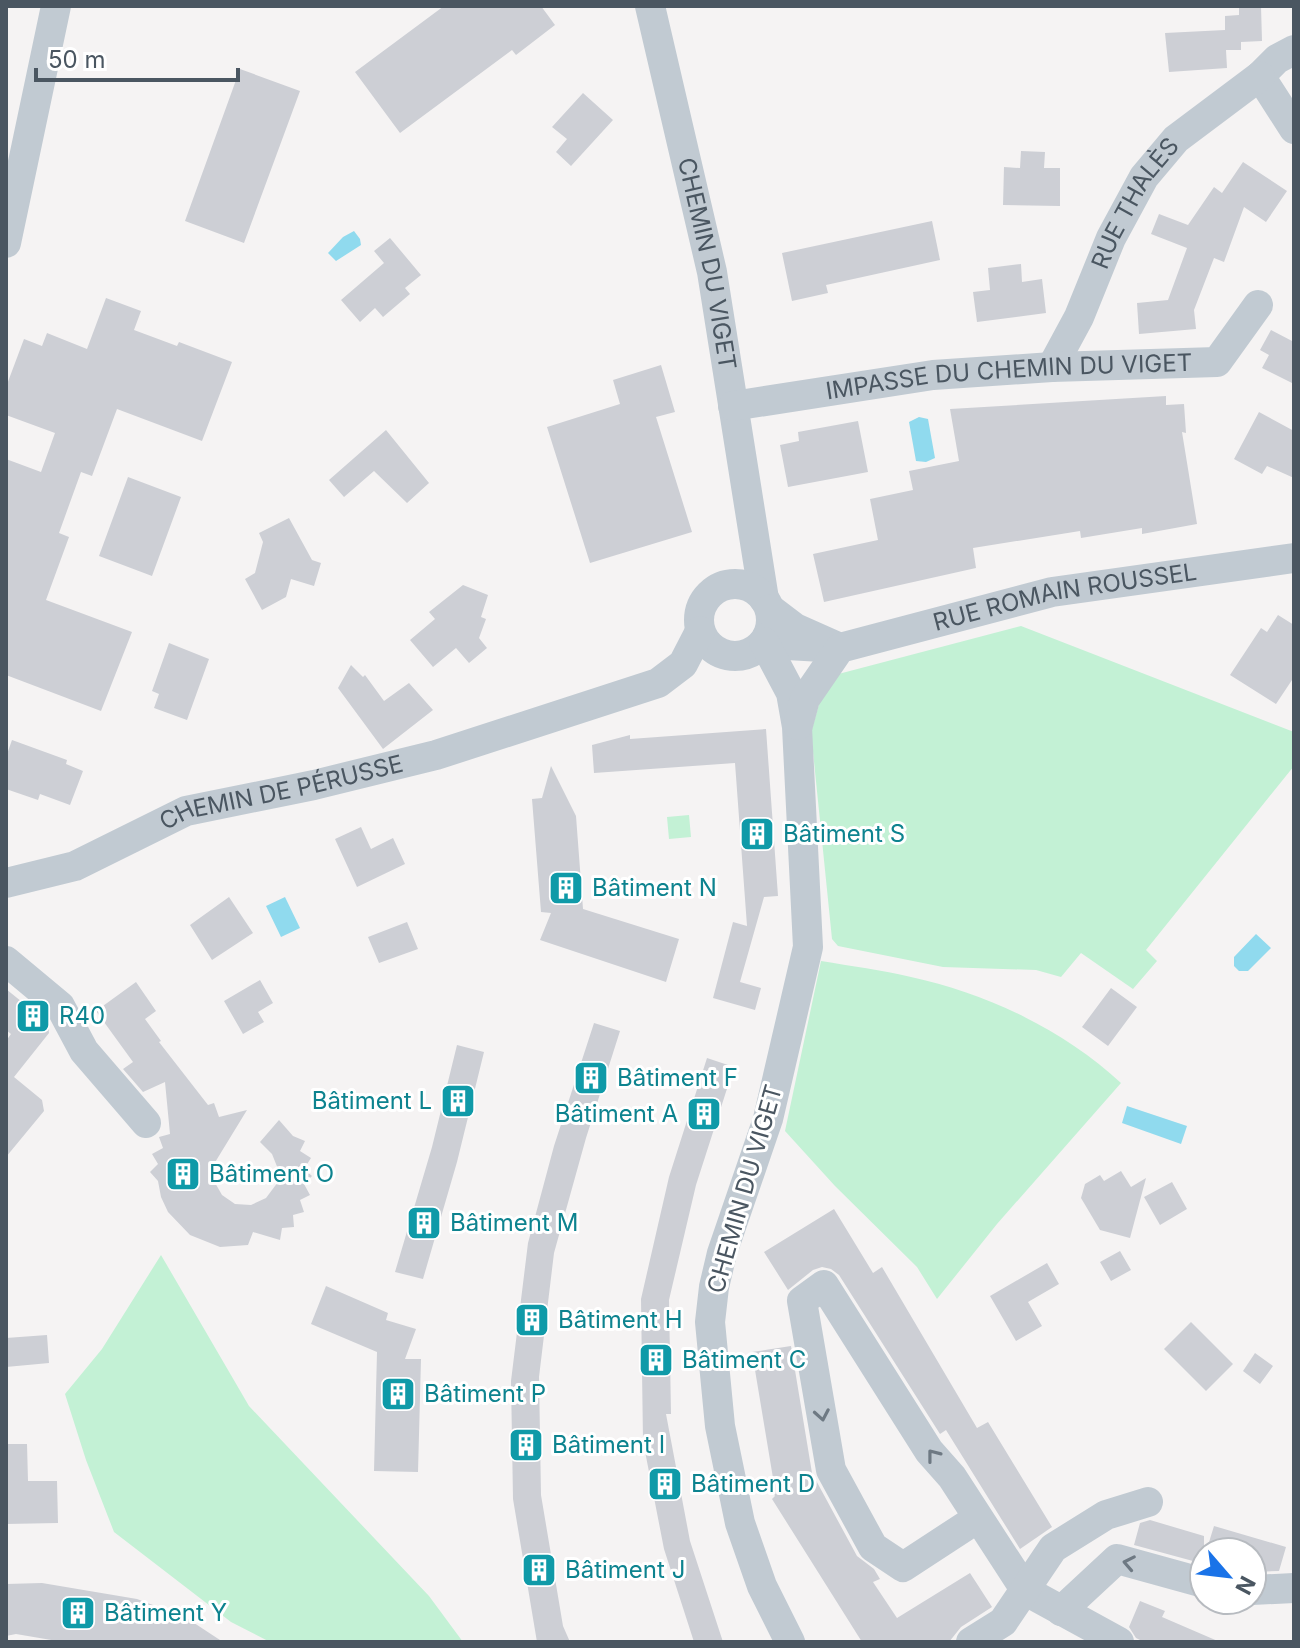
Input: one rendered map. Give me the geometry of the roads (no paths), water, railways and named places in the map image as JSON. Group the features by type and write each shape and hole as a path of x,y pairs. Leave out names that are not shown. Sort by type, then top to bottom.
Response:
{"street":[{"path":"6,243 56,6"},
{"name":"CHEMIN DU VIGET","path":"650,6 712,272 752,525 757,633"},
{"name":"RUE THALÈS","path":"1052,367 1079,317 1111,238 1144,177 1176,139 1260,76 1277,59 1294,50"},
{"path":"1260,76 1294,129"},
{"name":"IMPASSE DU CHEMIN DU VIGET","path":"733,406 933,375 1052,367 1217,362 1258,305"},
{"name":"CHEMIN DE PÉRUSSE","path":"6,883 75,866 186,811 314,785 436,755 658,683 683,664 700,631 701,608 706,598 724,585 752,525"},
{"name":"RUE ROMAIN ROUSSEL","path":"724,585 747,586 757,633 787,645 840,648 1052,592 1294,558"},
{"path":"700,631 708,645 757,633 791,693 797,727"},
{"name":"CHEMIN DE PÉRUSSE","path":"562,716 666,692 757,633"},
{"path":"797,727 805,699 840,648"},
{"name":"CHEMIN DU VIGET","path":"790,1642 762,1586 740,1523 720,1426 710,1322 722,1253 768,1119 808,947 797,727"},
{"path":"6,961 60,1006 84,1051 146,1123"},
{"path":"978,1518 903,1567 873,1547 831,1470 802,1301 824,1285 929,1451 952,1477 1026,1591 1119,1642"},
{"path":"971,1642 1003,1622 1053,1548 1106,1515 1148,1502"},
{"path":"1061,1611 1117,1559 1188,1579"},
{"path":"1268,1589 1294,1588"}],"water":[{"path":"354,231 361,245 336,261 328,253 343,237"},
{"path":"919,417 928,419 935,458 926,462 916,461 909,422"},
{"path":"285,897 300,928 281,937 266,906"},
{"path":"1256,934 1271,948 1248,971 1239,971 1234,966 1234,957"},
{"path":"1127,1106 1187,1126 1181,1144 1122,1123"}],"place":[{"name":"Bâtiment S","path":"757,834"},
{"name":"Bâtiment N","path":"566,888"},
{"name":"R40","path":"33,1016"},
{"name":"Bâtiment F","path":"591,1078"},
{"name":"Bâtiment L","path":"458,1101"},
{"name":"Bâtiment A","path":"704,1114"},
{"name":"Bâtiment O","path":"183,1174"},
{"name":"Bâtiment M","path":"424,1223"},
{"name":"Bâtiment H","path":"532,1320"},
{"name":"Bâtiment C","path":"656,1360"},
{"name":"Bâtiment P","path":"398,1394"},
{"name":"Bâtiment I","path":"526,1445"},
{"name":"Bâtiment D","path":"665,1484"},
{"name":"Bâtiment J","path":"539,1570"},
{"name":"Bâtiment Y","path":"78,1613"}]}
